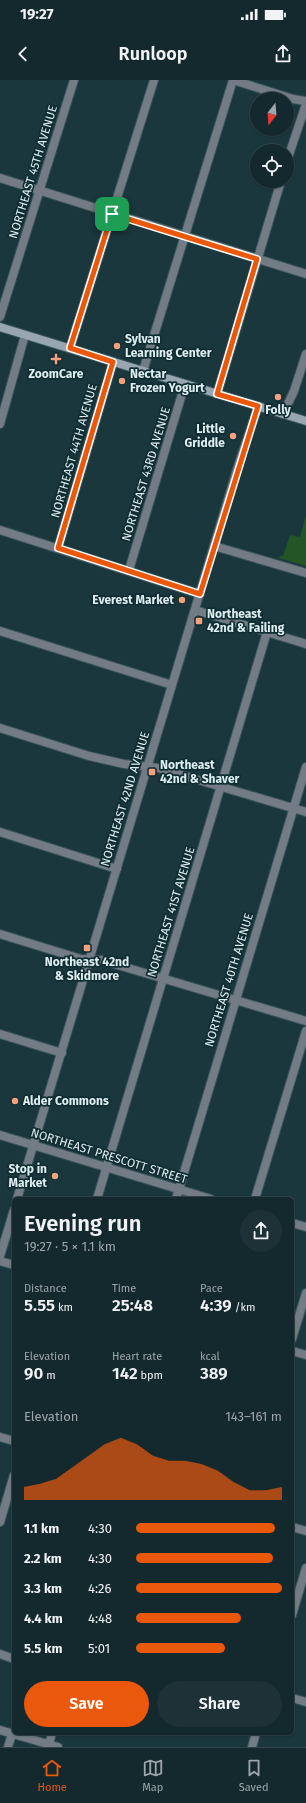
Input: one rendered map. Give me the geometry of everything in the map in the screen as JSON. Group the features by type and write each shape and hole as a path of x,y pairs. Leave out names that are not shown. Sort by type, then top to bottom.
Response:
{"main road":[{"path":"0,327 306,421"}],"street":[{"name":"NORTHEAST 45TH AVENUE","path":"0,317 74,80"},
{"path":"70,348 154,80"},
{"path":"143,371 233,80 306,102 292,144"},
{"path":"0,178 306,274"},
{"path":"217,394 279,188"},
{"path":"0,424 25,334"},
{"path":"283,414 294,391 306,354"},
{"name":"NORTHEAST 44TH AVENUE","path":"58,548 113,362"},
{"name":"NORTHEAST 43RD AVENUE","path":"129,570 185,384"},
{"name":"NORTHEAST 42ND AVENUE","path":"18,1197 214,546 258,406"},
{"path":"0,530 129,570 200,594"},
{"path":"214,546 306,573"},
{"path":"195,610 306,644"},
{"path":"0,631 172,685"},
{"name":"NORTHEAST 41ST AVENUE","path":"98,1197 268,632"},
{"path":"0,728 101,759 147,768 158,768 306,812"},
{"name":"NORTHEAST 40TH AVENUE","path":"177,1197 306,767"},
{"path":"0,832 117,869"},
{"path":"0,934 81,959 101,960 306,1021"},
{"path":"256,1197 306,1031"},
{"path":"0,1034 62,1053"},
{"name":"NORTHEAST PRESCOTT STREET","path":"0,1135 205,1197"},
{"path":"0,1256 12,1217"},
{"path":"294,1224 306,1227"},
{"path":"0,1261 12,1264"},
{"path":"294,1332 306,1293"},
{"path":"294,1352 306,1355"},
{"path":"0,1437 12,1440"},
{"path":"0,1522 12,1482"},
{"path":"294,1528 306,1531"},
{"path":"294,1608 306,1568"},
{"path":"0,1654 12,1658"},
{"path":"294,1699 306,1702"},
{"path":"0,1730 12,1734 8,1747"},
{"path":"16,1735 58,1747"},
{"path":"49,1744 51,1735"},
{"path":"252,1747 255,1735"}],"green space":[{"path":"306,515 306,566 279,558 280,556 283,556 290,535 300,537"}],"place":[{"name":"Sylvan Learning Center","path":"117,346"},
{"name":"ZoomCare","path":"56,359"},
{"name":"Nectar Frozen Yogurt","path":"122,381"},
{"name":"Folly","path":"278,397"},
{"name":"Little Griddle","path":"233,436"},
{"name":"Everest Market","path":"182,600"},
{"name":"Northeast 42nd & Failing","path":"199,621"},
{"name":"Northeast 42nd & Shaver","path":"152,772"},
{"name":"Northeast 42nd & Skidmore","path":"87,948"},
{"name":"Alder Commons","path":"15,1101"},
{"name":"Stop in Market","path":"55,1176"}],"route":[{"path":"112,214 257,259 217,394 258,406 239,463 200,594 165,581 58,548 113,362 70,348 112,214"}]}
